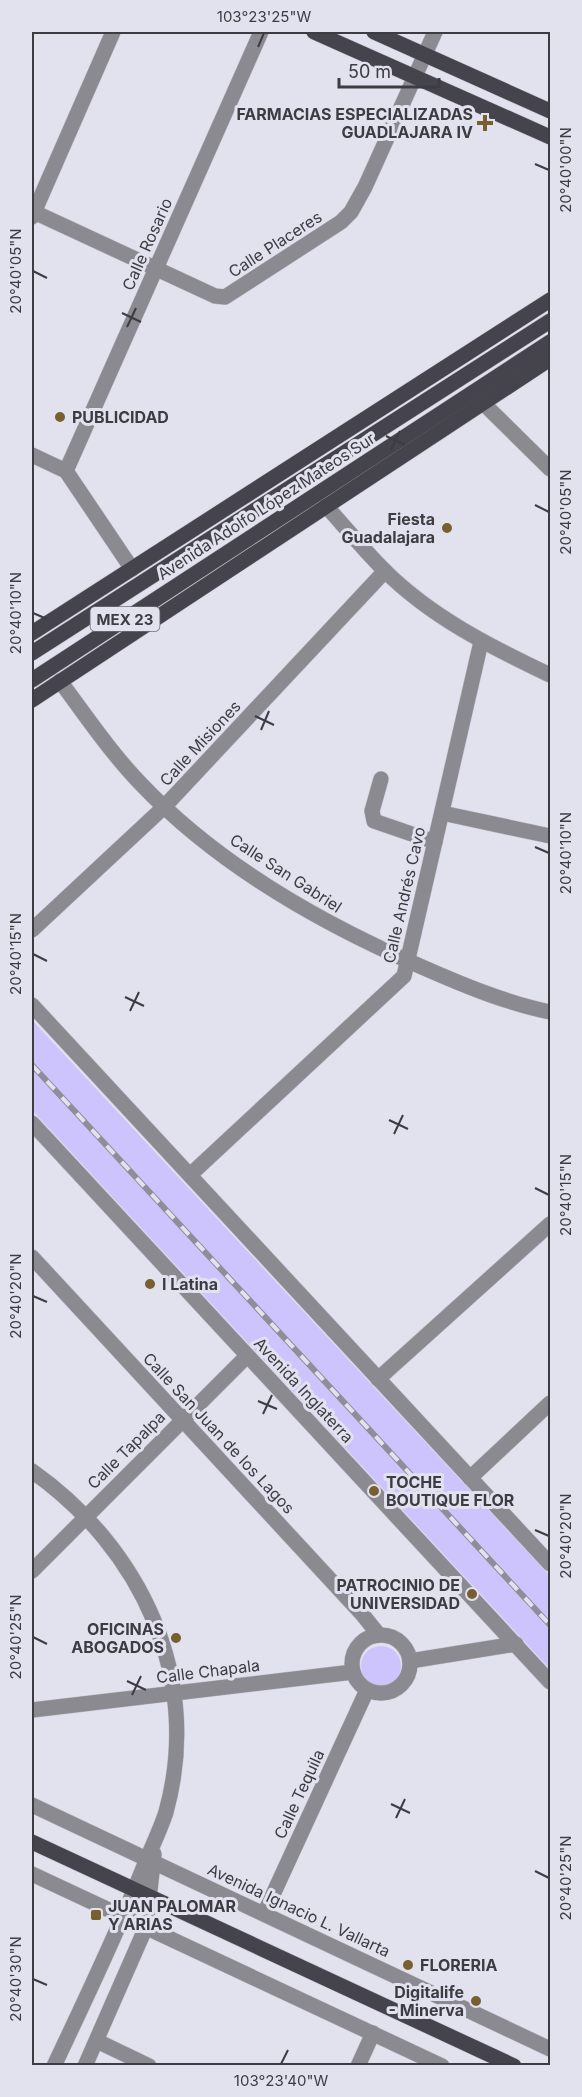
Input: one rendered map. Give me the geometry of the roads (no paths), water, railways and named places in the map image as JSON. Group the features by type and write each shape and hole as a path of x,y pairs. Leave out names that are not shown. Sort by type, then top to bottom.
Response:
{"main road":[{"path":"314,32 550,137"},
{"path":"374,32 550,111"},
{"name":"Avenida Adolfo López Mateos Sur","path":"32,633 550,300"},
{"name":"Avenida Adolfo López Mateos Sur","path":"32,653 550,321"},
{"name":"Avenida Adolfo López Mateos Sur","path":"32,680 550,342"},
{"name":"Avenida Adolfo López Mateos Sur","path":"32,700 550,359"},
{"path":"206,542 259,486"},
{"path":"218,558 296,526"},
{"path":"32,1842 514,2066"}],"street":[{"path":"33,215 113,32"},
{"name":"Calle Rosario","path":"66,471 261,32"},
{"name":"Calle Placeres","path":"33,215 215,296 225,297 342,222 351,212 365,187 435,32"},
{"path":"483,403 550,469"},
{"path":"32,455 66,471 132,569"},
{"path":"326,506 385,571 432,609 481,642 550,675"},
{"name":"Calle Misiones","path":"32,930 164,807 385,571"},
{"name":"Calle Andrés Cavo","path":"190,1175 398,984 409,962 481,642"},
{"name":"Calle San Gabriel","path":"60,681 115,754 164,807 220,854 341,930 409,962 478,990 550,1012"},
{"path":"381,779 372,811 374,821 435,842"},
{"path":"442,813 550,836"},
{"path":"32,1005 550,1564"},
{"name":"Avenida Inglaterra","path":"32,1123 550,1682"},
{"path":"378,1379 550,1224"},
{"name":"Calle San Juan de los Lagos","path":"32,1257 379,1635"},
{"name":"Calle Tapalpa","path":"32,1571 247,1356"},
{"path":"470,1478 550,1403"},
{"path":"32,1471 59,1490 85,1516 124,1564 156,1621 172,1693 176,1731 175,1769 166,1811 150,1860 134,1890 125,1917 54,2066"},
{"path":"379,1635 388,1636 403,1645 410,1661 406,1678 393,1690 385,1693 367,1690 353,1672 352,1664 357,1647 371,1637 379,1635"},
{"path":"410,1661 516,1644"},
{"name":"Calle Chapala","path":"32,1710 353,1672"},
{"name":"Calle Tequila","path":"264,1914 367,1690"},
{"name":"Avenida Ignacio L. Vallarta","path":"32,1805 550,2049"},
{"path":"85,2066 147,1927 151,1898 150,1860"},
{"path":"32,1874 442,2066"},
{"path":"358,2066 373,2033"},
{"path":"97,2041 149,2066"}],"railway":[{"path":"32,1065 550,1625"}],"place":[{"name":"FARMACIAS ESPECIALIZADAS GUADLAJARA IV","path":"485,123"},
{"name":"PUBLICIDAD","path":"60,417"},
{"name":"Fiesta Guadalajara","path":"447,528"},
{"name":"I Latina","path":"150,1284"},
{"name":"TOCHE BOUTIQUE FLOR","path":"374,1491"},
{"name":"PATROCINIO DE UNIVERSIDAD","path":"472,1594"},
{"name":"OFICINAS ABOGADOS","path":"176,1638"},
{"name":"JUAN PALOMAR Y ARIAS","path":"96,1915"},
{"name":"FLORERIA","path":"408,1965"},
{"name":"Digitalife - Minerva","path":"476,2001"}]}
